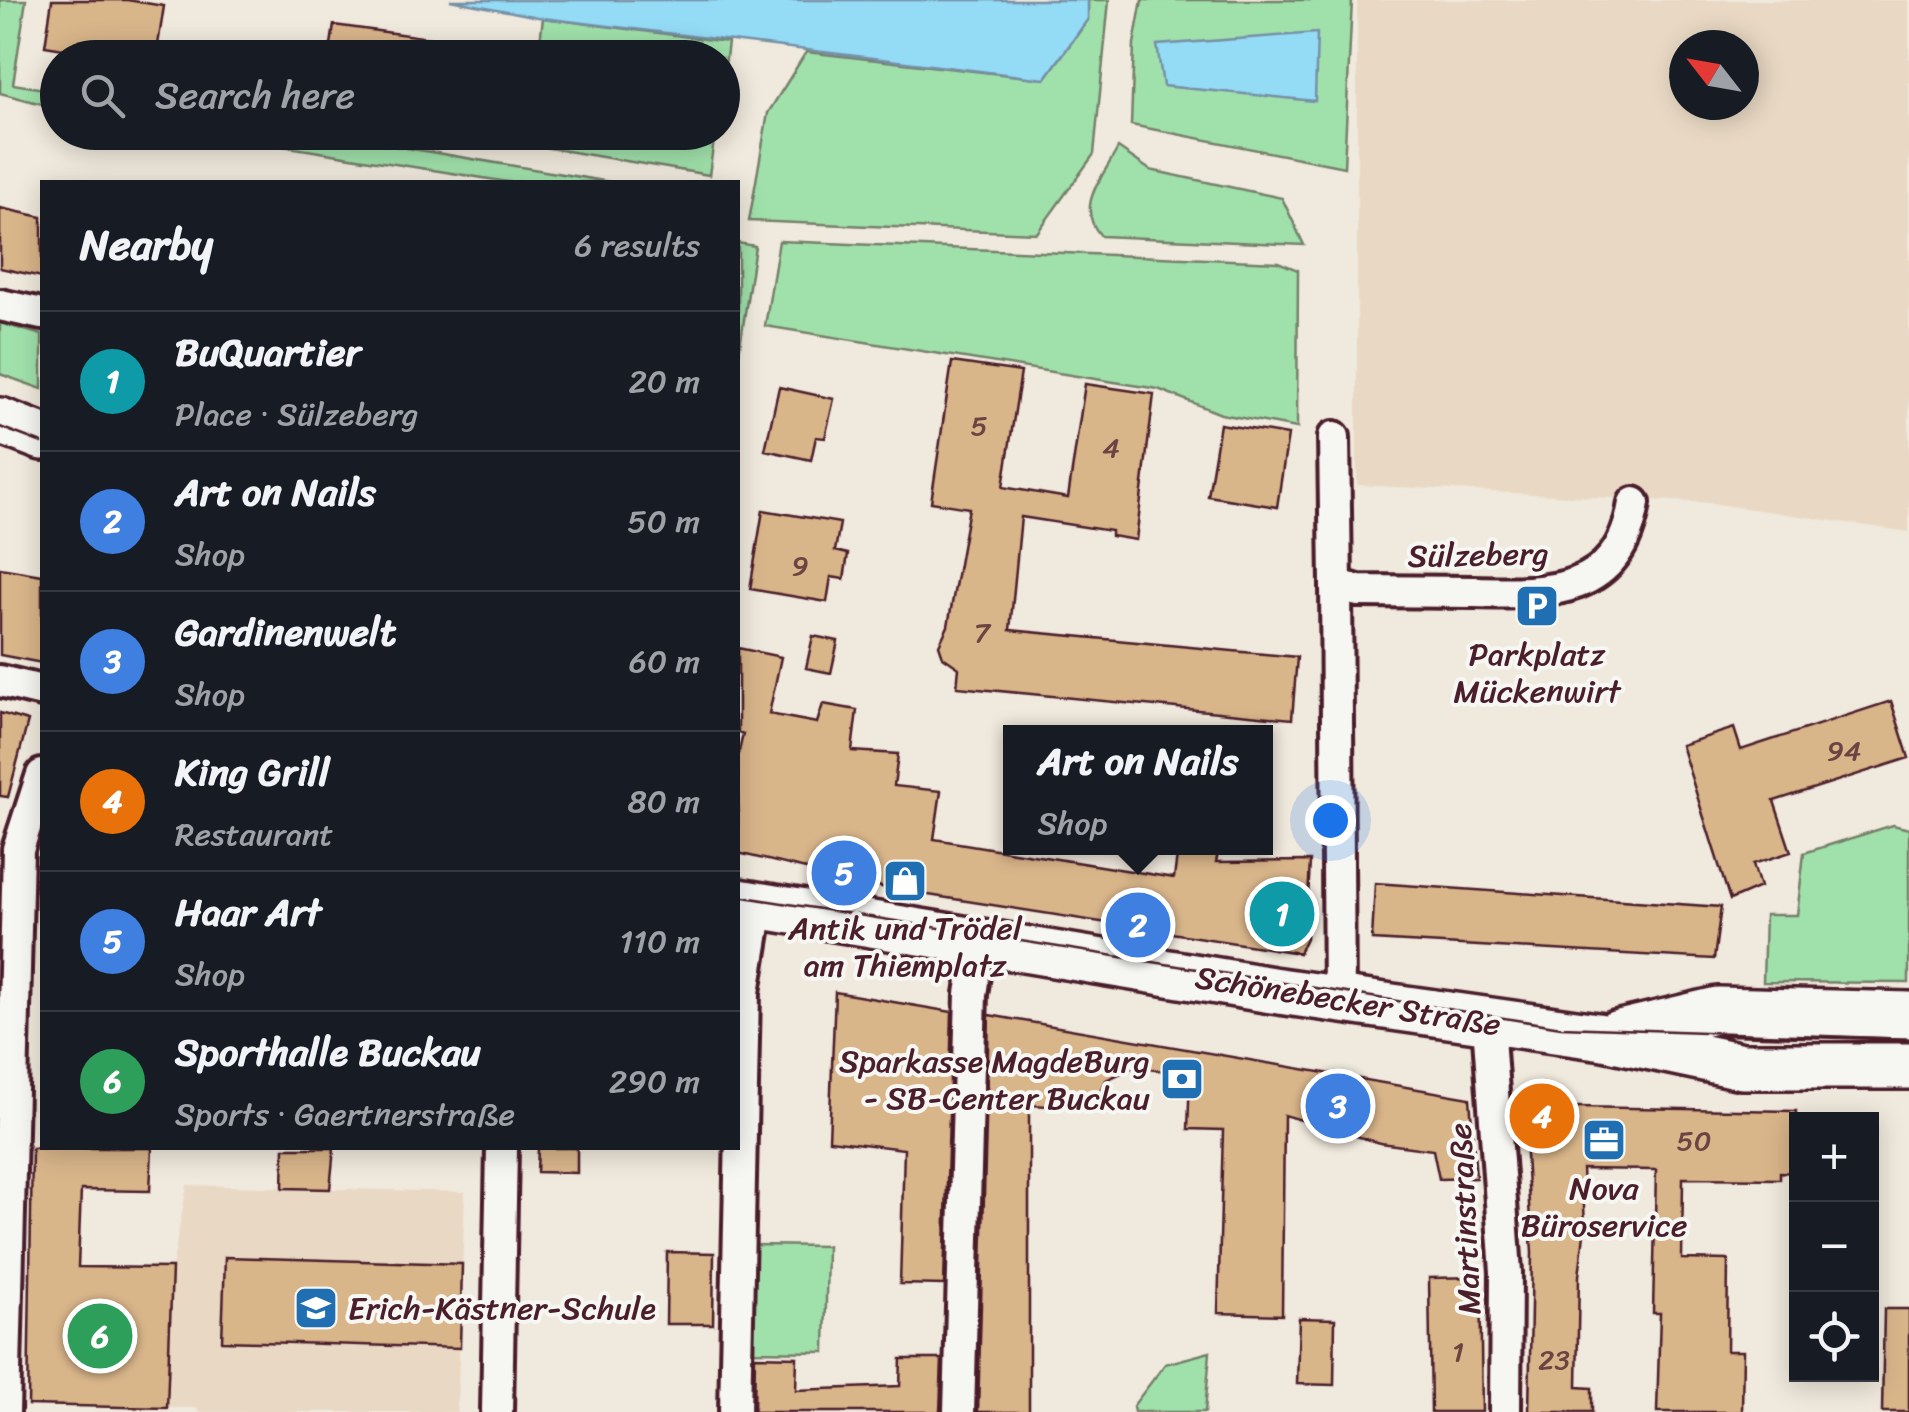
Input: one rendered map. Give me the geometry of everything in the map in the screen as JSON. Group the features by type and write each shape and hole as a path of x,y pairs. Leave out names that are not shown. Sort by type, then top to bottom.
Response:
{"main road":[{"path":"0,420 40,435"},
{"name":"Schönebecker Straße","path":"748,905 1488,1023 1604,1037 1742,1066 1909,1066"},
{"name":"Schönebecker Straße","path":"1604,1037 1718,1010 1909,1015"}],"street":[{"path":"0,305 40,314"},
{"path":"1334,437 1339,1000"},
{"name":"Sülzeberg","path":"1336,584 1358,591 1562,590 1611,561 1626,540 1634,503"},
{"path":"0,681 40,691"},
{"path":"4,1412 18,849 40,780"},
{"path":"735,1412 748,905"},
{"path":"959,1412 971,994 979,943"},
{"name":"Martinstraße","path":"1488,1023 1506,1272 1505,1412"},
{"path":"496,1412 502,1150"}],"shaded area":[{"path":"1357,0 1909,0 1909,532 1710,503 1357,485"},
{"name":"Erich-Kästner-Schule","path":"187,1185 465,1192 457,1412 198,1412 197,1408 167,1408 172,1268"}],"green space":[{"path":"0,0 26,0 13,84 40,88 40,104 0,93"},
{"path":"1088,0 1109,0 1094,154 1037,233 749,221 768,113 806,52 1045,79 1088,20"},
{"path":"1142,0 1352,0 1344,167 1131,125 1134,44"},
{"path":"543,18 713,40 540,40"},
{"path":"1118,148 1150,170 1282,198 1304,245 1101,236 1093,225 1090,203"},
{"path":"307,150 419,150 598,180 495,180"},
{"path":"561,150 713,150 709,175"},
{"path":"779,241 1278,262 1298,270 1297,428 1221,414 1158,389 765,326"},
{"path":"740,243 755,246 740,347"},
{"path":"0,323 40,334 40,388 0,374"},
{"path":"1893,825 1909,829 1909,983 1763,982 1765,915 1797,915 1804,853"},
{"path":"749,1245 827,1246 825,1352 747,1351"},
{"path":"1210,1352 1205,1412 1134,1412 1133,1406 1165,1364"}],"water":[{"path":"450,0 1088,0 1088,19 1045,79 543,18"},
{"path":"1317,33 1315,101 1163,86 1157,45"}],"building":[{"path":"52,0 127,0 164,6 159,40 46,40"},
{"path":"334,25 444,40 332,40"},
{"path":"0,208 40,217 40,277 0,268"},
{"path":"952,362 1021,372 1003,487 1068,498 1085,384 1154,394 1136,540 1111,536 1111,531 1021,517 1010,630 1297,657 1292,719 957,687 959,668 943,657 939,645 948,626 969,508 931,502"},
{"path":"779,387 834,399 825,438 816,437 811,460 765,450"},
{"path":"1220,424 1288,435 1277,507 1208,496"},
{"path":"763,510 840,523 835,551 848,554 844,579 831,577 827,602 750,589"},
{"path":"0,568 40,575 40,663 0,655"},
{"path":"813,636 838,641 831,673 806,668"},
{"path":"740,648 781,657 769,714 817,723 823,704 857,710 852,751 898,754 894,786 941,791 934,839 1003,850 1003,855 1032,855 1174,878 1177,855 1218,855 1216,862 1310,861 1306,938 1299,953 890,889 740,853"},
{"path":"1891,701 1909,758 1774,801 1791,852 1753,864 1760,887 1730,900 1681,745 1734,728 1741,750"},
{"path":"0,713 28,721 8,797 0,796"},
{"path":"1375,883 1721,907 1714,959 1372,940"},
{"path":"835,992 952,1012 944,1285 900,1284 904,1149 829,1140"},
{"path":"989,1015 1470,1098 1476,1178 1439,1179 1433,1150 1380,1143 1284,1115 1282,1315 1218,1313 1223,1130 1188,1129 1190,1075 1134,1067 1106,1080 1092,1108 1029,1105 1029,1412 978,1412"},
{"path":"1523,1106 1796,1111 1789,1112 1789,1173 1780,1172 1780,1179 1683,1178 1682,1259 1728,1260 1727,1351 1743,1351 1742,1412 1657,1412 1660,1313 1653,1313 1656,1170 1582,1169 1585,1225 1579,1276 1577,1387 1592,1388 1592,1412 1529,1412 1532,1253"},
{"path":"32,1148 152,1150 150,1191 81,1190 78,1267 172,1268 167,1408 28,1405"},
{"path":"284,1150 334,1150 330,1189 283,1188"},
{"path":"538,1150 577,1150 577,1173 537,1172"},
{"path":"667,1252 714,1253 713,1324 666,1324"},
{"path":"225,1257 462,1264 460,1348 222,1341"},
{"path":"1480,1277 1482,1412 1431,1412 1429,1278"},
{"path":"1884,1309 1909,1309 1909,1412 1882,1412"},
{"path":"1299,1318 1335,1319 1334,1385 1297,1384"},
{"path":"755,1356 797,1357 796,1390 900,1386 901,1359 942,1359 940,1412 754,1412"}],"tram line":[{"path":"0,427 40,442"},
{"path":"740,896 1561,1027 1909,1039"}],"place":[{"name":"Parkplatz Mückenwirt","path":"1537,606"},
{"name":"Haar Art","path":"844,873"},
{"name":"Antik und Trödel am Thiemplatz","path":"905,881"},
{"name":"BuQuartier","path":"1282,914"},
{"name":"Art on Nails","path":"1138,925"},
{"name":"Sparkasse MagdeBurg - SB-Center Buckau","path":"1182,1079"},
{"name":"Gardinenwelt","path":"1338,1106"},
{"name":"King Grill","path":"1542,1116"},
{"name":"Nova Büroservice","path":"1604,1140"},
{"name":"Erich-Kästner-Schule","path":"316,1308"},
{"name":"Sporthalle Buckau","path":"100,1336"}]}
